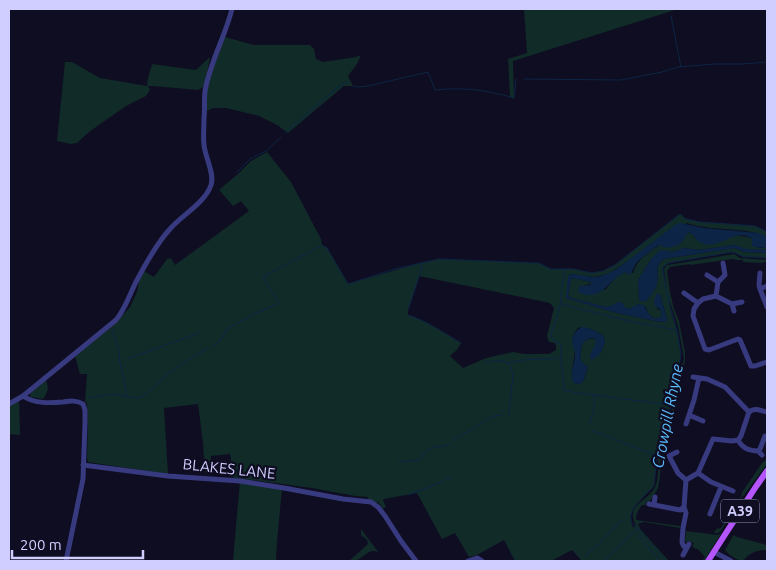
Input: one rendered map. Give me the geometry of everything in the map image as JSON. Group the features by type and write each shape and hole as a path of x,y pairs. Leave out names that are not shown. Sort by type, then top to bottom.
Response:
{"main road":[{"name":"A39","path":"708,561 767,471"}],"street":[{"path":"9,404 23,396 119,317 137,280 165,234 200,201 211,186 212,176 203,142 205,92 214,58 228,26 232,9"},
{"path":"716,296 718,282 725,275 723,263"},
{"path":"760,273 759,285 767,307"},
{"path":"707,275 718,282"},
{"path":"760,289 767,286"},
{"path":"684,293 698,303"},
{"path":"742,302 732,304 716,296 703,299 698,303 694,309 693,316 705,349 709,350 738,339 751,366 767,362"},
{"path":"732,304 734,311"},
{"path":"686,424 694,400 696,377 707,379 725,387 750,412"},
{"path":"23,396 32,401 42,403 76,401 83,404 85,410 81,490 66,561"},
{"path":"686,480 698,473 713,439 738,440 752,409 767,412"},
{"path":"689,415 703,421"},
{"path":"738,440 745,448 760,453 765,436"},
{"path":"677,452 668,457 678,473 686,480"},
{"name":"BLAKES LANE","path":"83,465 168,476 240,481 343,499 372,502 381,511 416,561"},
{"path":"698,473 711,482 733,491"},
{"path":"684,555 688,547 683,545 682,542 682,528 686,514 684,507 686,480"},
{"path":"710,514 710,504 721,487"},
{"path":"655,497 652,504 680,510 684,507"},
{"path":"714,552 732,561"},
{"path":"468,561 477,558 482,561"}],"green space":[{"path":"524,9 678,9 513,61 514,99 510,97 508,59 527,53"},
{"path":"225,37 254,45 310,45 314,49 316,59 323,62 361,55 348,76 353,86 344,86 288,133 259,116 226,108 213,108 207,111 206,93 214,63"},
{"path":"210,57 205,86 198,90 148,86 150,90 146,96 126,106 89,132 77,143 71,144 57,141 65,62 72,62 100,78 147,86 152,64 196,70"},
{"path":"267,152 291,182 321,239 322,245 327,248 348,284 439,259 538,263 551,269 573,269 592,273 603,271 615,265 680,214 686,219 700,222 755,226 767,232 767,237 749,231 697,226 687,223 608,274 593,277 571,274 566,298 617,313 660,322 667,319 660,294 657,309 661,310 662,317 654,319 648,313 646,307 639,304 630,309 616,303 606,307 571,298 568,295 571,279 592,282 584,286 605,290 618,275 625,272 633,273 640,260 646,254 661,244 667,247 685,237 689,232 696,239 734,236 747,237 752,239 752,245 767,248 767,250 745,249 735,245 699,250 684,248 672,252 666,251 652,258 638,280 639,300 646,301 655,288 658,279 658,267 664,259 735,248 744,252 767,253 767,258 745,257 732,252 668,263 663,267 667,292 664,269 668,265 734,254 740,258 767,260 767,262 763,263 743,262 743,260 732,259 670,267 667,271 674,309 679,321 685,361 682,374 679,374 684,359 678,326 668,297 678,336 680,361 664,432 658,447 654,485 634,507 630,517 633,528 636,525 633,511 652,492 657,483 659,449 667,430 679,377 681,378 670,431 661,450 658,488 649,502 646,502 646,505 642,505 636,518 636,520 681,526 680,528 644,522 638,524 641,530 669,561 582,561 572,550 551,561 515,561 504,540 477,555 469,557 455,533 442,539 417,493 384,499 386,507 383,509 378,502 367,499 368,497 229,477 230,454 211,456 210,473 205,473 198,404 164,408 168,474 88,462 87,403 85,402 87,374 80,374 75,356 113,326 130,307 144,271 154,277 167,259 171,258 175,265 249,211 241,201 233,206 219,190 251,161","holes":["419,276 550,303 554,308 547,336 549,342 555,343 556,350 549,354 513,352 486,358 463,368 450,356 461,343 429,324 408,315 408,309","578,328 588,328 598,332 604,336 605,343 600,354 595,347 597,342 595,339 588,339 583,344 581,360 588,367 581,384 574,383 572,372 575,351 572,339"]},
{"path":"46,380 48,390 43,399 31,397 30,393"},
{"path":"19,401 20,435 9,434 9,405"},
{"path":"767,459 767,464 735,507 721,531 714,533 716,529 721,528 742,496 743,491 762,463"},
{"path":"240,481 282,489 276,561 233,561"},
{"path":"361,529 379,553 373,551 356,561 349,561 368,544 367,540 361,535"},
{"path":"686,531 718,535 722,532 704,561 702,561 705,557 699,550 692,547 694,543 685,542"},
{"path":"734,535 767,545 767,550 754,552 743,561 738,560 725,550"}],"water":[{"path":"680,223 704,228 759,233 767,237 767,248 754,247 752,239 741,235 717,243 705,244 689,232 682,242 677,245 667,248 661,245 657,246 639,260 631,274 629,275 625,272 619,275 604,289 594,294 586,295 578,292 580,286 590,285 592,282 571,279 568,295 571,298 606,307 621,302 629,309 639,304 644,305 654,319 662,317 661,310 654,303 657,294 660,294 667,321 660,322 617,313 566,298 569,275 595,277 610,272"},
{"path":"735,245 746,249 767,250 767,253 744,252 735,248 664,259 658,267 658,279 654,290 646,301 639,300 638,280 652,258 659,251 672,252 684,248 699,250"},
{"path":"584,327 604,336 605,343 600,354 592,360 590,355 596,340 593,338 582,344 581,360 588,366 581,384 574,383 572,379 575,352 572,339 579,328"}],"waterway":[{"path":"671,16 681,67"},
{"path":"524,79 621,80 678,67 767,62"},
{"path":"353,86 368,86 428,72 435,90 475,90 514,98 516,79"},
{"path":"285,133 339,86 348,82"},
{"path":"237,172 250,159 266,151 281,137"},
{"path":"211,347 219,342 228,328 279,303 263,277 322,245 327,248 348,284 395,269 439,259 538,263 551,269 573,269 592,273 603,271 615,265 680,214 686,219 700,222 755,226 767,232"},
{"name":"Crowpill Rhyne","path":"604,561 637,529 632,523 632,512 638,502 654,485 658,447 673,398 681,355 663,267 668,263 732,252 745,257 767,258"},
{"path":"408,310 422,268 421,262"},
{"path":"565,270 560,298 561,303 564,305 676,330"},
{"path":"561,303 551,335 553,340 561,345 564,390 670,405"},
{"path":"408,315 429,324 461,343"},
{"path":"112,329 119,351 127,394"},
{"path":"127,359 199,333"},
{"path":"89,398 113,394 137,398 145,395 168,374 207,349"},
{"path":"507,363 560,358"},
{"path":"484,363 502,361 506,362 511,369 513,374 509,415"},
{"path":"590,424 594,406 594,395"},
{"path":"454,440 488,419 502,415"},
{"path":"593,431 655,455"},
{"path":"399,462 419,460 430,448 449,444"},
{"path":"408,495 442,482 447,477 450,478"},
{"path":"585,556 622,520"},
{"path":"637,529 666,561"},
{"path":"637,534 660,561"}]}
